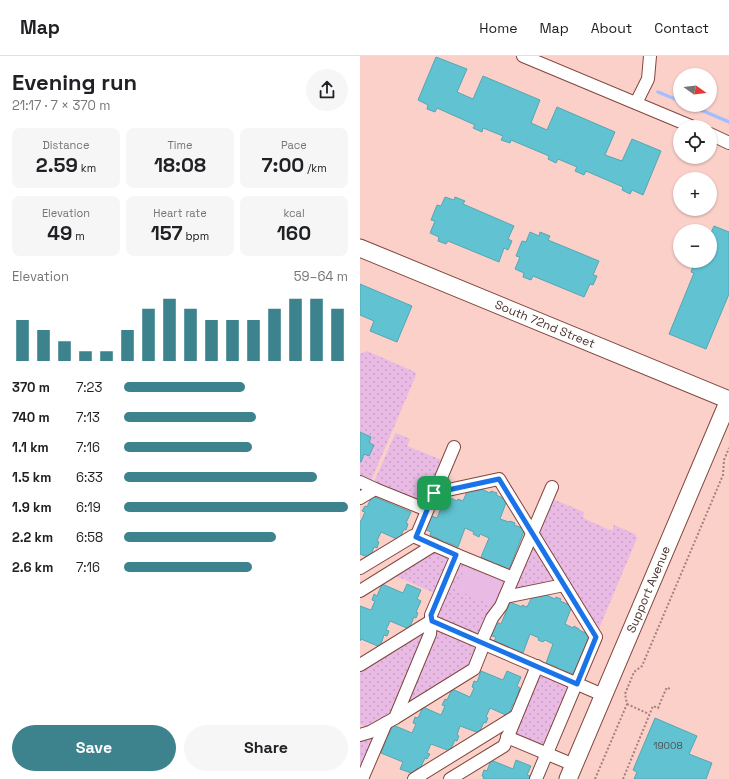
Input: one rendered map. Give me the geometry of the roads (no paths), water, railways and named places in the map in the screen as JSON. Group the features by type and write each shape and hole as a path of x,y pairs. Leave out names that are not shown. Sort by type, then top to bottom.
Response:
{"street":[{"path":"523,56 676,120"},
{"path":"636,103 648,79 650,56"},
{"path":"717,137 729,143"},
{"name":"South 72nd Street","path":"360,248 729,400"},
{"name":"Support Avenue","path":"571,772 729,400"},
{"path":"416,537 454,447"},
{"path":"434,493 499,479 596,637 536,779"},
{"path":"360,482 427,510"},
{"path":"363,732 390,721 474,669 492,618 501,606 552,487"},
{"path":"360,498 375,488"},
{"path":"360,568 413,536 513,578"},
{"path":"360,591 434,545"},
{"path":"362,779 430,634 432,621 431,615 456,555"},
{"path":"505,597 564,585"},
{"path":"432,621 603,695"},
{"path":"360,665 432,621"},
{"path":"450,779 504,746 537,666"},
{"path":"414,779 516,716"},
{"path":"507,737 547,754 571,772"}],"waterway":[{"path":"658,92 673,98"},
{"path":"705,112 729,122"}]}
